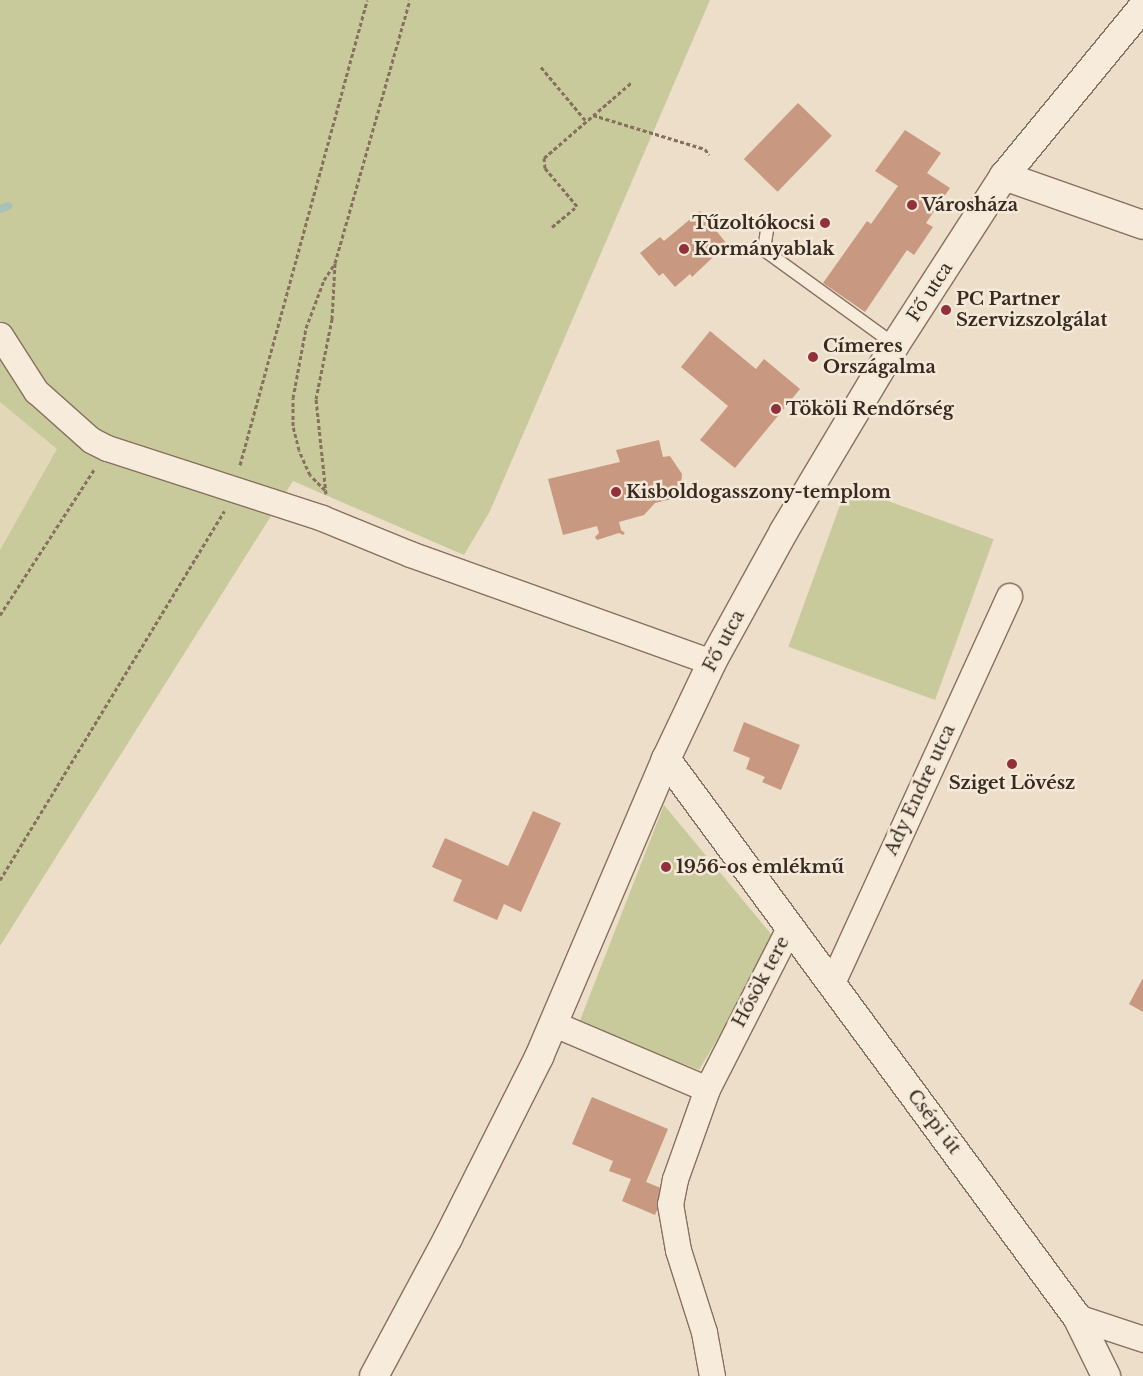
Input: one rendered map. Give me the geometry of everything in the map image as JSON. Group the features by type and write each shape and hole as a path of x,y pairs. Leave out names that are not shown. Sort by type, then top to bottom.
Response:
{"main road":[{"name":"Fő utca","path":"374,1376 448,1238 554,1024 666,759 712,662 784,531 895,345 1004,176 1143,7"},
{"path":"1004,176 1143,225"},
{"name":"Hősök tere","path":"666,759 789,928"},
{"name":"Csépi út","path":"789,928 1077,1317 1106,1376"}],"street":[{"path":"0,335 36,391 91,440 107,448 234,487 322,518 410,554 712,662"},
{"name":"Ady Endre utca","path":"831,985 1009,596"},
{"name":"Hősök tere","path":"712,1376 704,1332 678,1250 670,1204 675,1179 707,1089 789,928"},
{"path":"554,1024 707,1089"},
{"path":"1077,1317 1143,1339"}],"lane":[{"path":"768,224 764,250 895,345"}],"path":[{"path":"0,880 197,559 234,487 366,0"},
{"path":"322,518 326,491 316,399 332,319 335,263 410,0"},
{"path":"541,67 586,121"},
{"path":"552,227 577,206 545,168 544,158 632,82"},
{"path":"592,115 705,149 709,155"},
{"path":"326,491 310,475 299,450 293,426 293,398 306,328 324,280 335,263"},
{"path":"0,615 107,448"}],"shaded area":[{"path":"0,402 58,449 0,550"}],"green space":[{"path":"0,0 710,0 490,511 464,555 293,481 0,946 0,550 57,449 0,402"},
{"path":"847,486 994,539 935,700 789,647"},
{"path":"664,805 776,940 699,1070 579,1023"}],"building":[{"path":"798,103 832,136 778,192 744,159"},
{"name":"Városháza","path":"905,130 941,153 927,173 950,188 926,223 933,227 914,255 907,250 865,312 823,283 867,221 871,224 898,186 875,171"},
{"name":"Kormányablak","path":"700,211 727,244 692,277 690,274 675,287 663,273 659,276 640,253 660,237 664,241"},
{"path":"710,331 756,369 764,359 800,389 735,468 700,440 728,406 681,367"},
{"name":"Kisboldogasszony-templom","path":"659,440 663,457 670,456 682,474 680,497 655,503 644,515 619,522 621,530 625,533 623,535 619,533 597,540 595,537 599,533 597,526 563,535 548,479 620,462 616,450"},
{"path":"744,722 800,745 781,790 762,782 765,777 746,769 750,758 733,751"},
{"path":"533,811 561,823 521,912 504,904 497,920 453,901 462,880 432,867 445,838 508,866"},
{"path":"1143,978 1143,1012 1129,1004"},
{"path":"592,1097 668,1129 646,1182 666,1190 655,1215 622,1201 631,1179 609,1171 613,1161 572,1144"}],"waterway":[{"path":"0,209 8,206"}],"place":[{"name":"Városháza","path":"912,205"},
{"name":"Tűzoltókocsi","path":"825,223"},
{"name":"Kormányablak","path":"684,249"},
{"name":"PC Partner Szervizszolgálat","path":"946,310"},
{"name":"Címeres Országalma","path":"813,357"},
{"name":"Tököli Rendőrség","path":"776,409"},
{"name":"Kisboldogasszony-templom","path":"616,492"},
{"name":"Sziget Lövész","path":"1012,764"},
{"name":"1956-os emlékmű","path":"666,867"}]}
